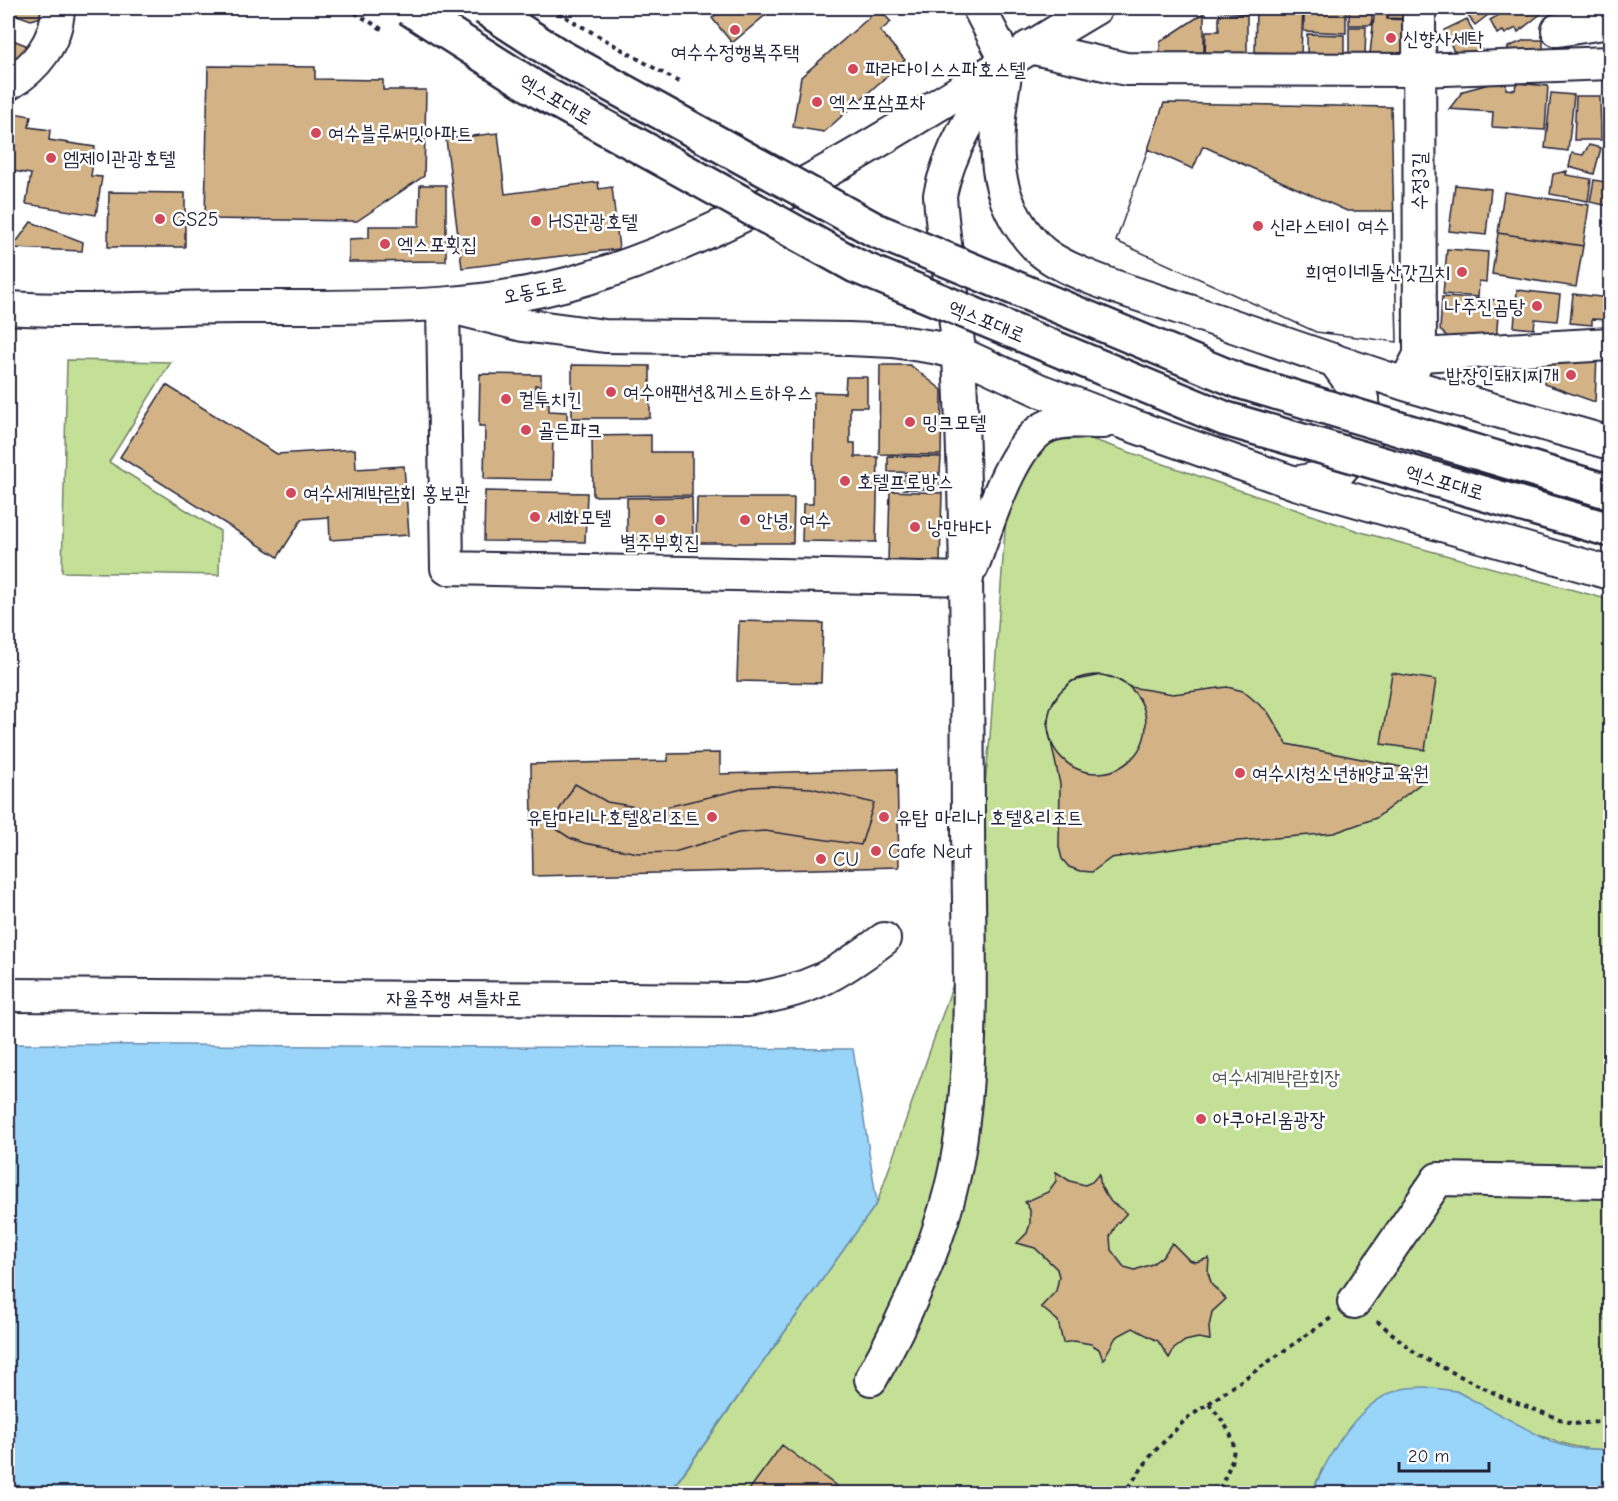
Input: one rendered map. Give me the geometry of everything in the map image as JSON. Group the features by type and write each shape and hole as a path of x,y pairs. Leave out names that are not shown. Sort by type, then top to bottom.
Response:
{"main road":[{"name":"엑스포대로","path":"410,8 541,92 856,266 1226,419 1611,530"},
{"name":"엑스포대로","path":"485,8 560,56 875,230 1239,381 1611,492"}],"street":[{"path":"8,84 42,54 56,27 58,8"},
{"path":"979,8 1018,54 1126,69 1419,70 1605,66"},
{"name":"오동도로","path":"8,308 443,305 547,289 621,267 672,248 728,223 831,170 1096,8"},
{"name":"수정3길","path":"1405,384 1420,355 1419,8"},
{"path":"1558,30 1611,22"},
{"path":"1018,54 996,138 1000,184 1015,217 1050,258 1107,284 1405,384 1611,443"},
{"name":"오동도로","path":"871,1379 898,1329 920,1278 946,1204 961,1133 967,1033 967,579 959,353 940,195 943,179 960,137 1018,54"},
{"path":"1122,422 1056,423 1045,426 1029,439 1012,469 967,579 447,568 443,305 523,326 604,336 893,341 959,353 1039,390 1295,483 1611,573"},
{"path":"1420,355 1611,344"},
{"path":"1295,483 1337,474 1365,441 1362,398 1334,360"},
{"name":"자율주행 셔틀차로","path":"8,995 747,1000 798,990 823,981 884,939"},
{"path":"1354,1302 1438,1179 1611,1182"}],"path":[{"path":"1123,1494 1169,1435 1209,1404 1354,1302 1418,1355 1504,1398 1573,1424 1611,1421"},
{"path":"1209,1404 1228,1426 1234,1444 1233,1461 1217,1494"}],"green space":[{"path":"67,360 171,362 109,462 220,531 219,575 62,572"},
{"name":"여수세계박람회장","path":"1065,430 1361,532 1610,600 1610,1450 1589,1449 1549,1439 1511,1422 1456,1391 1322,1469 1312,1493 669,1494 877,1203 968,941 990,737 1006,517 1026,462"}],"water":[{"path":"8,1044 853,1049 877,1203 669,1493 8,1493"},
{"path":"1425,1387 1456,1391 1551,1442 1573,1448 1610,1450 1610,1493 1312,1493 1336,1447 1358,1417 1386,1395 1405,1388"}],"building":[{"path":"10,8 53,8 55,13 31,20 11,13"},
{"name":"여수수정행복주택","path":"713,8 774,8 732,43 712,18 718,13"},
{"path":"1247,8 1247,13 1210,10"},
{"path":"1303,8 1301,54 1255,52 1256,9"},
{"path":"1304,8 1346,8 1346,33 1304,31"},
{"path":"1349,8 1372,8 1372,25 1349,25"},
{"path":"1375,8 1387,8 1387,19 1412,20 1411,54 1370,54"},
{"path":"1389,8 1412,8 1412,19 1388,18"},
{"path":"1462,8 1497,8 1475,25"},
{"path":"1511,8 1541,8 1543,12 1518,32 1516,28 1505,34 1503,31 1497,34 1490,20"},
{"name":"파라다이스스파호스텔","path":"879,9 891,22 880,31 905,60 824,132 793,127 801,77"},
{"path":"1204,13 1204,54 1160,54 1160,42"},
{"path":"1219,14 1247,14 1247,54 1205,54 1206,31 1219,31"},
{"path":"1467,19 1485,58 1457,58 1444,30"},
{"path":"1349,27 1366,27 1365,55 1349,55"},
{"path":"1307,34 1344,35 1344,55 1307,54"},
{"path":"8,38 28,46 18,73 8,69"},
{"path":"1525,40 1543,40 1543,57 1508,57 1508,47"},
{"name":"여수블루써밋아파트","path":"208,66 315,67 315,79 383,80 383,90 426,90 424,176 357,221 205,219"},
{"path":"1493,83 1506,84 1506,89 1515,90 1516,83 1548,86 1545,130 1492,127 1493,112 1449,109 1463,91"},
{"path":"1551,93 1574,95 1568,151 1545,148"},
{"path":"1576,96 1600,96 1601,140 1574,140"},
{"path":"1606,102 1610,102 1610,141 1605,141"},
{"name":"신라스테이 여수","path":"1164,103 1391,107 1397,342 1316,332 1116,241"},
{"name":"엠제이관광호텔","path":"8,112 31,116 29,127 50,130 49,140 95,147 91,176 102,177 96,215 26,204 31,174 8,170"},
{"name":"HS관광호텔","path":"498,133 505,194 598,182 599,189 612,187 619,249 462,268 446,139"},
{"path":"1589,145 1601,148 1594,174 1569,167 1572,153 1583,155"},
{"name":"신라스테이 여수","path":"1203,146 1347,211 1394,211 1397,342 1316,332 1116,241 1148,149 1193,169"},
{"path":"1567,171 1566,175 1591,179 1588,201 1550,194 1553,174"},
{"path":"1594,180 1610,183 1610,206 1590,202"},
{"path":"420,185 446,185 446,261 349,262 349,239 369,238 369,226 419,226"},
{"path":"1455,185 1491,189 1486,235 1449,231"},
{"path":"109,192 185,193 185,247 108,247"},
{"path":"1504,192 1589,205 1583,246 1498,233"},
{"path":"31,222 83,242 82,251 12,248"},
{"path":"1498,233 1583,246 1576,287 1492,274"},
{"path":"1447,249 1488,252 1486,282 1479,281 1478,297 1443,294"},
{"path":"1517,290 1560,295 1557,321 1535,319 1534,329 1514,327"},
{"path":"1573,294 1610,298 1610,320 1592,319 1592,325 1570,323"},
{"path":"1442,297 1499,300 1496,342 1450,339 1440,330"},
{"path":"1597,356 1595,402 1544,384 1548,358"},
{"name":"여수애팬션&게스트하우스","path":"572,365 650,366 650,418 572,418"},
{"name":"밍크모텔","path":"880,365 910,365 942,390 941,455 879,454"},
{"name":"골든파크","path":"480,374 541,375 541,386 535,385 535,402 549,402 549,411 567,412 567,434 553,433 552,480 484,479 485,426 479,426"},
{"name":"호텔프로방스","path":"846,377 867,377 867,407 850,407 850,443 855,443 855,457 878,457 876,542 802,541 803,504 813,504 814,392 845,393"},
{"name":"여수세계박람회 홍보관","path":"166,385 277,454 355,449 356,469 404,466 409,535 330,540 329,517 302,519 278,557 120,457"},
{"path":"651,435 651,452 692,452 692,495 593,496 592,436"},
{"path":"888,456 941,457 940,473 888,472"},
{"path":"903,475 940,475 940,489 903,489"},
{"name":"세화모텔","path":"485,491 587,493 585,542 484,541"},
{"name":"낭만바다","path":"890,491 942,493 940,562 888,560"},
{"path":"692,497 693,545 627,546 627,498"},
{"name":"안녕, 여수","path":"697,498 794,498 793,543 696,543"},
{"path":"739,621 823,623 821,683 737,681"},
{"path":"1392,673 1436,680 1425,750 1381,744"},
{"path":"1097,675 1116,679 1132,689 1142,705 1146,724 1142,743 1132,759 1116,769 1097,773 1078,769 1062,759 1052,743 1048,724 1052,705 1062,689 1078,679"},
{"name":"여수시청소년해양교육원","path":"1102,675 1116,679 1130,687 1173,694 1227,687 1243,691 1268,712 1287,744 1421,771 1425,780 1376,818 1334,833 1215,843 1111,858 1092,872 1080,871 1069,867 1062,859 1059,847 1060,784 1047,723 1051,706 1060,692 1072,681"},
{"name":"유탑 마리나 호텔&리조트","path":"720,753 720,774 897,769 899,867 533,876 531,764 668,761 668,754","holes":["575,784 607,802 654,810 751,787 771,786 811,788 874,803 861,845 765,831 738,833 674,852 638,853 584,843 570,838 550,825"]},
{"name":"유탑마리나호텔&리조트","path":"575,784 607,802 654,810 751,787 771,786 811,788 874,803 861,845 765,831 738,833 674,852 638,853 584,843 570,838 550,825"},
{"path":"1056,1172 1070,1181 1085,1185 1092,1182 1099,1174 1101,1187 1111,1202 1127,1213 1116,1225 1110,1237 1111,1250 1124,1267 1135,1270 1152,1264 1164,1255 1172,1243 1189,1260 1196,1262 1209,1258 1208,1273 1212,1285 1226,1299 1212,1312 1209,1327 1210,1340 1198,1338 1185,1341 1174,1349 1169,1358 1158,1341 1133,1328 1116,1337 1103,1360 1099,1349 1091,1344 1074,1341 1063,1343 1058,1321 1041,1307 1056,1291 1059,1277 1057,1269 1035,1248 1017,1243 1027,1233 1030,1224 1030,1210 1025,1202 1048,1192 1056,1181"},
{"path":"782,1445 847,1494 746,1494"}],"place":[{"name":"여수수정행복주택","path":"735,30"},
{"name":"신향사세탁","path":"1391,38"},
{"name":"파라다이스스파호스텔","path":"853,69"},
{"name":"엑스포삼포차","path":"817,102"},
{"name":"여수블루써밋아파트","path":"316,133"},
{"name":"엠제이관광호텔","path":"51,158"},
{"name":"GS25","path":"160,219"},
{"name":"HS관광호텔","path":"536,221"},
{"name":"신라스테이 여수","path":"1258,226"},
{"name":"엑스포횟집","path":"385,244"},
{"name":"희연이네돌산갓김치","path":"1462,272"},
{"name":"나주진곰탕","path":"1537,306"},
{"name":"밥장인돼지찌개","path":"1571,375"},
{"name":"여수애팬션&게스트하우스","path":"611,392"},
{"name":"컬투치킨","path":"506,399"},
{"name":"밍크모텔","path":"910,422"},
{"name":"골든파크","path":"526,430"},
{"name":"호텔프로방스","path":"845,481"},
{"name":"여수세계박람회 홍보관","path":"291,493"},
{"name":"세화모텔","path":"535,517"},
{"name":"별주부횟집","path":"660,520"},
{"name":"안녕, 여수","path":"745,520"},
{"name":"낭만바다","path":"915,527"},
{"name":"여수시청소년해양교육원","path":"1240,773"},
{"name":"유탑마리나호텔&리조트","path":"712,817"},
{"name":"유탑 마리나 호텔&리조트","path":"884,817"},
{"name":"Cafe Neut","path":"876,851"},
{"name":"CU","path":"821,859"},
{"name":"아쿠아리움광장","path":"1201,1119"}]}
